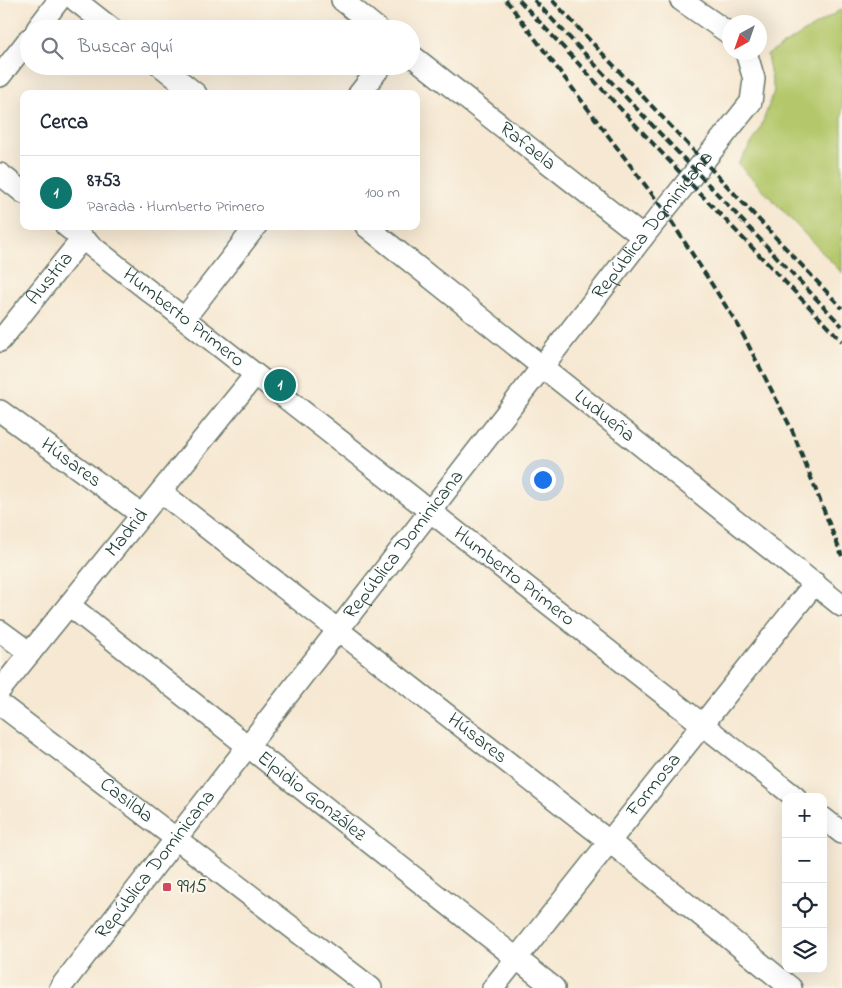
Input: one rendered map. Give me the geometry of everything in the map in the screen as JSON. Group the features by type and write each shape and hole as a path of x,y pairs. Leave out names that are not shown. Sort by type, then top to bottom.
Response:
{"street":[{"path":"44,20 60,0"},
{"path":"75,0 101,20"},
{"path":"342,0 367,20"},
{"path":"680,0 722,29"},
{"path":"0,76 20,51"},
{"name":"República Dominicana","path":"60,988 643,237 751,102 754,79 748,60"},
{"name":"Rafaela","path":"420,62 643,237"},
{"path":"172,75 191,90"},
{"path":"362,90 373,75"},
{"path":"0,174 20,190"},
{"path":"184,319 253,230"},
{"name":"Ludueña","path":"371,230 816,583 842,606"},
{"name":"Humberto Primero","path":"74,232 790,793"},
{"name":"Austria","path":"0,342 74,232"},
{"name":"Madrid","path":"0,690 255,375"},
{"name":"Húsares","path":"0,411 142,514"},
{"name":"Húsares","path":"161,492 610,842 791,988"},
{"name":"Formosa","path":"493,988 610,842 701,724 816,583"},
{"name":"Elpidio González","path":"69,605 554,988"},
{"path":"0,631 30,653"},
{"name":"Casilda","path":"0,704 371,988"},
{"path":"827,821 842,833"}],"green space":[{"path":"842,9 842,273 738,164 759,132 774,91 767,55"}],"railway":[{"path":"506,0 664,210 738,325 792,430 842,556"},
{"path":"519,0 688,181 842,341"},
{"path":"534,0 842,326"},
{"path":"552,0 842,308"}],"place":[{"name":"8753","path":"280,385"},
{"name":"9915","path":"167,887"}]}
